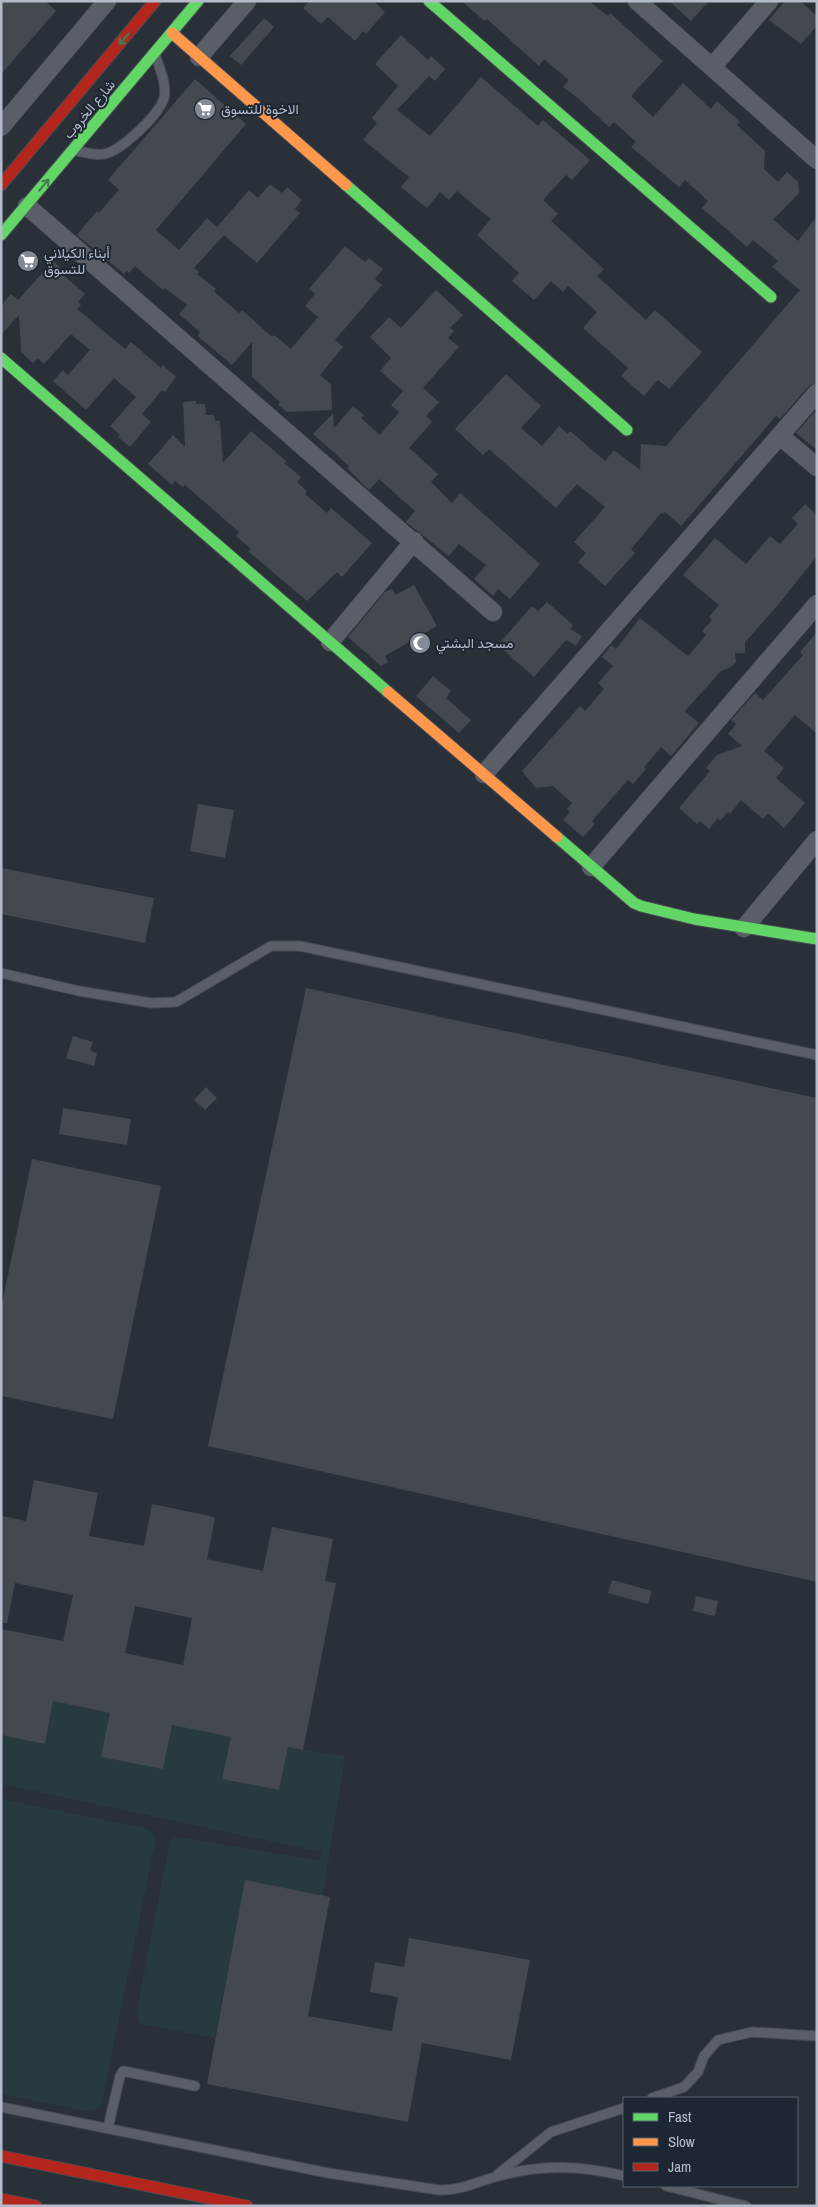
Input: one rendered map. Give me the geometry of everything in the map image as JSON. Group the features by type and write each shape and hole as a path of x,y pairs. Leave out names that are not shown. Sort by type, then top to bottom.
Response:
{"main road":[{"name":"شارع الخروب","path":"1,185 155,1"},
{"name":"شارع الخروب","path":"1,235 198,1"},
{"path":"429,1 771,297"},
{"path":"172,33 627,430"},
{"path":"1,358 634,903 646,909 744,928 817,939"},
{"path":"1,2156 247,2206"},
{"path":"1,2199 36,2206"}],"street":[{"path":"1,127 107,1"},
{"path":"199,57 247,1"},
{"path":"637,1 817,160"},
{"path":"712,67 769,1"},
{"path":"27,206 414,541 493,612"},
{"path":"484,774 817,393"},
{"path":"780,436 817,467"},
{"path":"330,642 414,541"},
{"path":"591,867 817,604"},
{"path":"744,928 817,840"}],"lane":[{"path":"74,150 102,155 117,150 158,112 164,97 163,78 155,54"},
{"path":"1,973 79,991 152,1003 176,1002 271,946 300,946 817,1055"},
{"path":"655,2097 684,2087 698,2072 704,2056 718,2040 752,2032 817,2036"},
{"path":"108,2128 120,2076 123,2071 195,2086"},
{"path":"1,2108 328,2173 439,2190 452,2190 536,2167 561,2166 600,2170 623,2176"},
{"path":"495,2177 551,2132 623,2108"},
{"path":"670,2187 746,2206"}],"green space":[{"path":"53,1701 110,1713 102,1757 163,1769 172,1725 231,1737 223,1779 279,1790 288,1747 345,1756 323,1895 245,1881 215,2038 140,2024 136,2014 170,1841 176,1837 320,1861 321,1852 1,1784 1,1735 45,1744"},
{"path":"1,1799 149,1829 156,1838 101,2106 92,2112 1,2094"}],"building":[{"path":"1,1 45,1 56,11 1,74"},
{"path":"309,1 374,1 385,12 366,34 363,31 355,41 328,17 321,24 303,8"},
{"path":"462,1 589,1 608,16 610,13 663,61 631,96 653,117 683,83 711,109 717,101 740,122 737,125 765,151 764,169 778,182 787,172 798,182 799,193 773,220 798,241 817,216 817,383 809,386 780,419 776,416 681,526 665,512 661,513 631,549 635,553 605,586 578,562 586,553 574,542 605,507 577,484 556,508 489,449 483,455 455,429 506,374 541,406 521,428 542,446 559,426 568,434 570,431 605,461 614,450 640,470 641,444 666,446 800,290 772,267 778,261 753,240 747,247 702,208 708,201 685,180 679,187 631,147 636,142 614,122 609,127 563,87 569,80 544,59 539,66 487,19 484,21"},
{"path":"669,1 709,1 691,21"},
{"path":"785,1 800,1 817,16 817,26 801,44 769,20"},
{"path":"264,18 274,27 241,65 230,56"},
{"path":"401,35 428,60 431,56 445,69 435,81 429,76 397,110 430,136 481,77 538,126 543,120 590,160 572,180 566,175 543,200 558,214 551,221 604,269 597,276 646,320 655,310 702,352 669,389 658,380 644,396 621,376 628,368 583,328 597,312 568,286 563,292 551,281 534,300 512,281 519,273 477,235 491,219 457,191 449,200 440,192 427,208 401,187 409,177 363,140 377,123 372,118 398,86 375,64"},
{"path":"195,79 246,124 156,230 179,250 207,218 217,227 249,190 258,198 270,184 282,193 287,187 302,200 295,209 300,213 257,263 224,235 194,268 199,272 197,274 216,289 214,291 239,313 242,310 272,337 274,335 291,349 318,317 305,306 315,294 309,289 345,246 365,262 369,258 383,269 375,279 382,285 335,340 343,347 320,375 331,384 332,410 287,412 278,405 280,402 252,377 252,342 232,365 198,336 200,332 179,314 187,305 165,288 163,290 135,266 129,273 127,271 124,274 77,235 97,211 99,213 119,190 108,180"},
{"path":"53,261 63,270 61,273 85,294 78,302 81,305 77,309 125,349 131,342 161,368 163,365 176,377 165,392 162,390 142,414 151,422 130,447 118,437 120,435 110,426 136,397 114,378 86,410 53,381 63,370 68,375 90,350 71,334 44,364 38,358 33,363 21,352 19,315 1,335 1,306 11,294 18,300"},
{"path":"436,290 463,315 450,328 454,331 448,338 459,347 423,388 439,402 426,416 432,422 409,448 438,474 431,482 452,503 460,493 540,564 510,599 498,589 493,596 474,579 486,565 459,544 449,556 406,522 415,511 379,479 369,490 347,468 349,466 313,434 333,413 334,428 353,406 364,415 361,418 380,435 399,412 391,405 403,391 380,371 391,358 370,337 389,317 401,328"},
{"path":"196,401 196,404 205,404 206,415 214,415 215,421 220,421 223,463 251,431 286,461 284,463 301,477 297,482 307,491 305,494 327,513 331,508 372,543 342,577 337,572 307,601 248,551 251,549 236,536 239,532 185,485 183,487 175,481 172,485 148,464 173,435 185,447 183,402"},
{"path":"817,409 817,450 796,433"},
{"path":"805,504 817,515 817,556 778,605 745,642 745,653 735,653 736,662 731,667 721,671 685,711 699,723 671,756 661,747 633,784 628,780 592,821 595,824 583,837 563,820 570,812 567,809 572,803 553,786 536,788 522,771 580,706 585,711 604,689 598,683 613,666 602,657 611,645 616,649 640,618 688,656 706,635 702,631 712,620 709,617 719,605 683,575 715,538 746,564 770,536 780,544 798,524 792,518"},
{"path":"414,585 437,626 385,656 388,662 381,666 348,637 385,592 392,589 395,595"},
{"path":"547,602 573,625 570,629 582,636 576,646 566,640 534,677 498,645 532,606 538,611"},
{"path":"817,632 817,734 795,715 764,751 784,768 776,778 805,803 784,828 768,813 763,819 741,800 730,814 728,812 720,821 718,818 709,829 700,821 697,824 679,808 710,771 706,768 717,755 742,746 728,734 736,724 731,720 755,693 763,700 803,655 800,652"},
{"path":"433,676 451,691 446,698 471,720 459,733 416,696"},
{"path":"198,804 234,810 225,858 190,851"},
{"path":"1,868 154,898 145,943 1,914"},
{"path":"306,988 817,1098 817,1582 208,1446"},
{"path":"73,1036 93,1042 90,1051 97,1053 94,1066 66,1058"},
{"path":"206,1087 217,1098 205,1110 194,1100"},
{"path":"63,1108 131,1119 127,1145 59,1134"},
{"path":"32,1159 161,1186 113,1419 1,1396 1,1309"},
{"path":"34,1480 98,1493 89,1536 144,1546 152,1504 215,1517 207,1559 263,1571 272,1527 333,1539 325,1581 336,1583 303,1750 288,1747 279,1790 222,1779 231,1737 172,1725 163,1769 101,1757 110,1713 53,1701 45,1744 1,1735 1,1629 63,1641 73,1595 15,1583 7,1623 1,1623 1,1516 26,1521","holes":["135,1606 192,1618 183,1665 125,1653"]},
{"path":"612,1580 652,1591 648,1604 608,1593"},
{"path":"696,1596 718,1601 715,1616 693,1611"},
{"path":"245,1880 330,1897 308,2016 392,2031 398,1997 370,1992 375,1962 404,1967 409,1938 530,1960 511,2060 422,2043 408,2122 207,2084"}],"traffic: fast":[{"path":"1,235 198,1"},
{"path":"429,1 771,297"},
{"path":"346,185 627,430"},
{"path":"1,358 388,692"},
{"path":"557,837 634,903 641,906 694,919 817,939"}],"traffic: slow":[{"path":"172,33 346,185"},
{"path":"388,692 557,837"}],"traffic: jam":[{"path":"1,185 155,1"},
{"path":"1,2156 247,2206"},
{"path":"1,2199 36,2206"}],"place":[{"name":"الاخوة للتسوق","path":"205,109"},
{"name":"أبناء الكيلاني للتسوق","path":"28,261"},
{"name":"مسجد البشتي","path":"420,643"}]}
